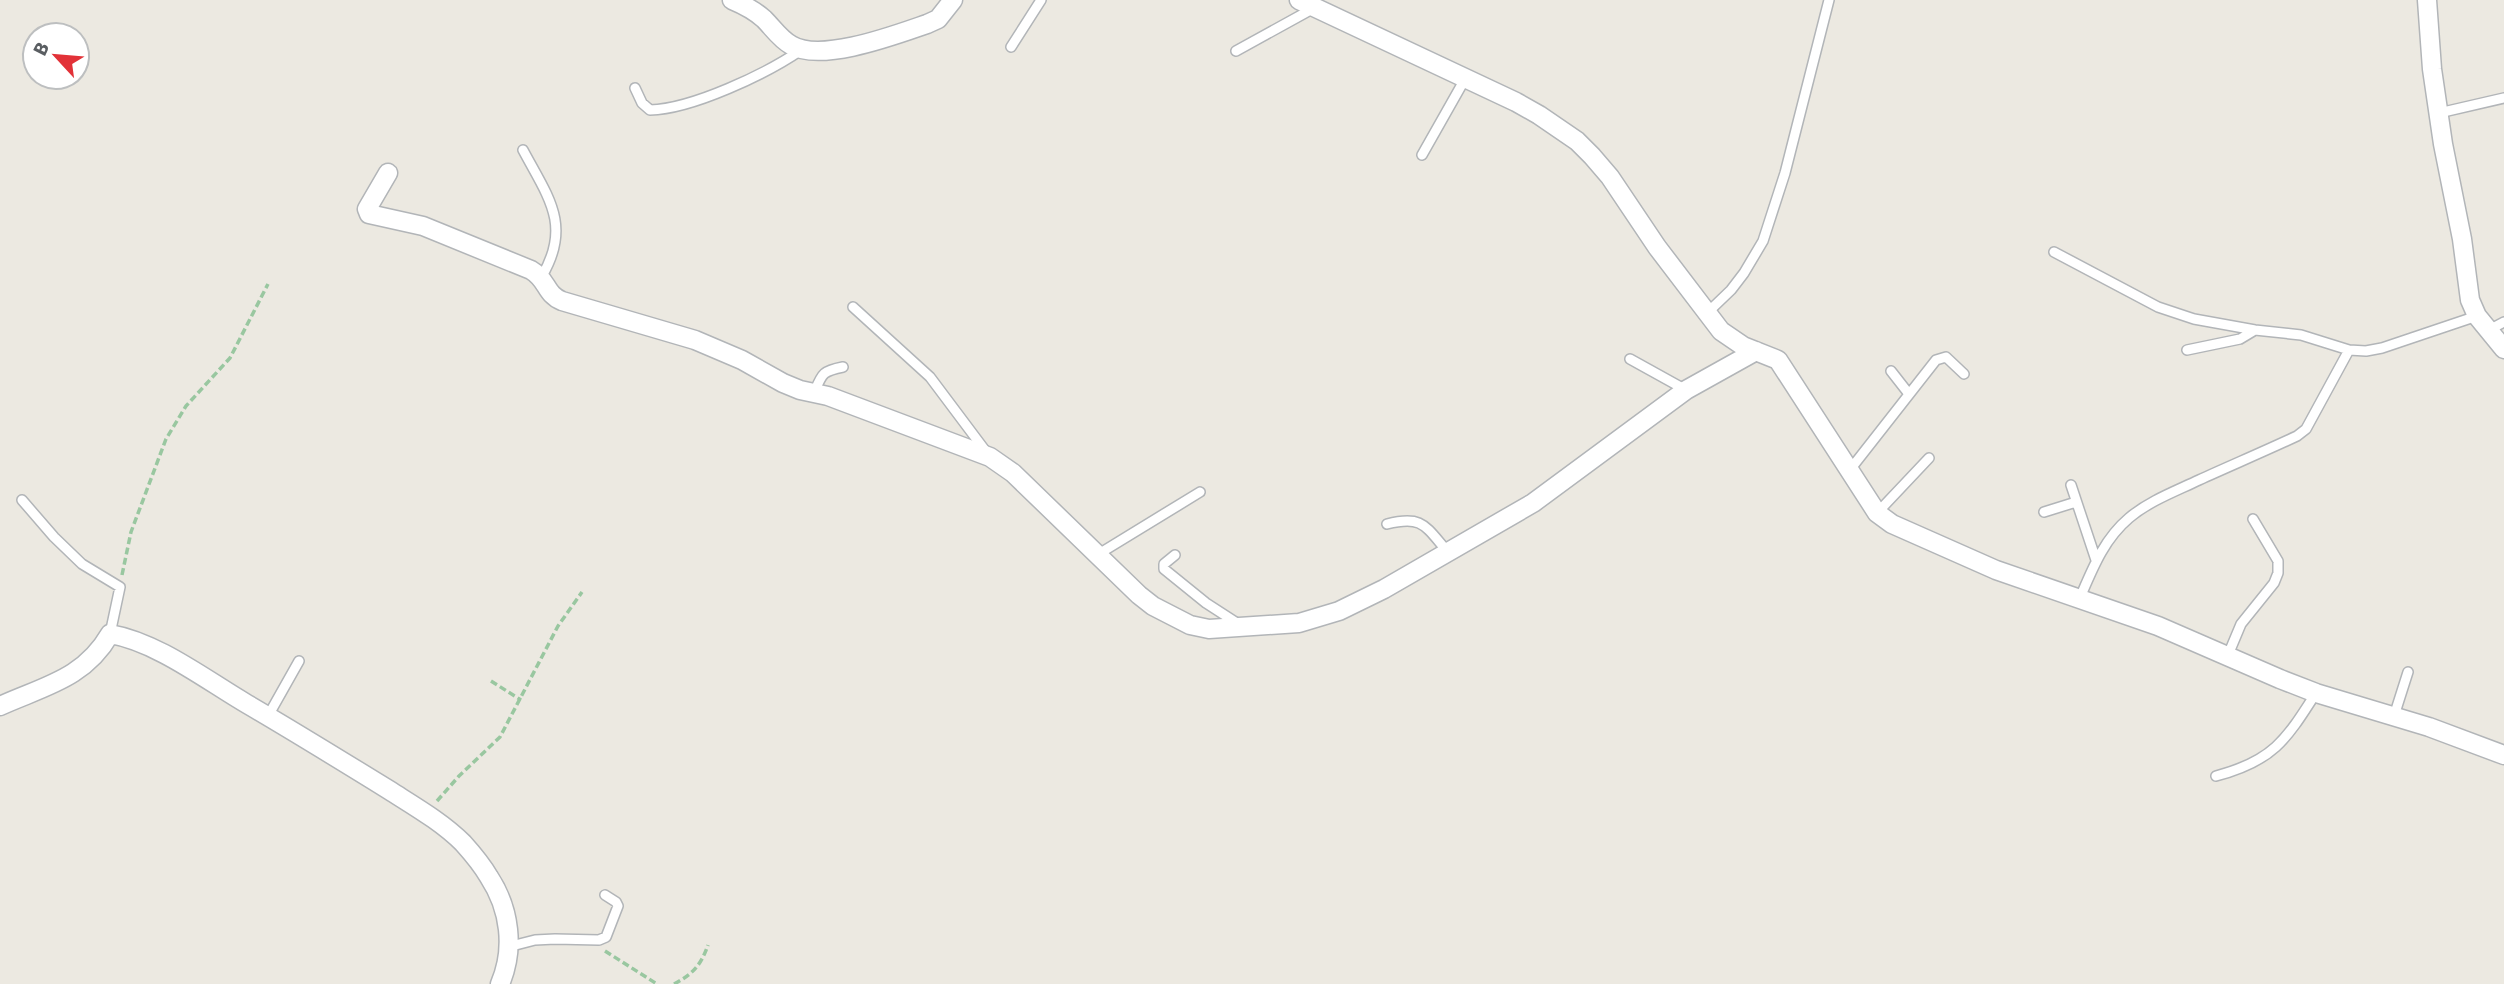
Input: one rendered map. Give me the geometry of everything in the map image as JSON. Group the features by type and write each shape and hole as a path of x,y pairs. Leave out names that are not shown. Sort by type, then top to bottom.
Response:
{"street":[{"path":"732,0 754,11 783,40 801,50 850,48 927,24 938,19 953,0"},
{"path":"2427,0 2432,69 2470,300 2490,323 2504,349"},
{"path":"1307,4 1539,115 1577,141 1610,177 1706,314 1732,339 1778,360 1877,513 1904,531 1996,570 2158,626 2316,693 2394,716 2504,755"},
{"path":"388,173 367,209 369,214 424,226 531,270 542,276 550,293 562,301 695,340 742,360 800,390 840,400 990,457 1013,473 1153,606 1190,625 1209,629 1299,623 1339,611 1384,589 1533,503 1686,390 1756,351"},
{"path":"0,706 61,682 95,657 110,634 124,636 159,652 426,814 463,843 489,876 502,902 508,927 508,958 500,984"}],"lane":[{"path":"1011,47 1041,0"},
{"path":"1706,314 1731,290 1763,242 1785,173 1829,0"},
{"path":"1236,51 1307,4"},
{"path":"635,88 642,103 650,110 681,104 769,71 801,50"},
{"path":"1422,155 1465,79"},
{"path":"2439,113 2504,98"},
{"path":"523,150 552,204 556,229 552,258 542,276"},
{"path":"2054,252 2158,307 2194,319 2301,335 2349,350 2382,348 2490,323"},
{"path":"853,307 930,377 990,457"},
{"path":"2187,351 2240,339 2255,330"},
{"path":"2080,600 2096,560 2119,528 2138,511 2297,436 2306,429 2349,350"},
{"path":"1849,471 1940,357 1947,357 1964,374"},
{"path":"1630,359 1686,390"},
{"path":"814,393 821,375 828,370 844,368"},
{"path":"1891,371 1909,394"},
{"path":"1877,513 1929,458"},
{"path":"2071,485 2096,560"},
{"path":"1097,555 1200,492"},
{"path":"22,500 82,564 120,587 110,634"},
{"path":"2044,512 2076,502"},
{"path":"1387,524 1412,519 1423,524 1448,552"},
{"path":"2228,655 2241,624 2274,583 2278,573 2278,561 2253,519"},
{"path":"1175,555 1164,564 1164,569 1206,603 1244,627"},
{"path":"268,716 299,660"},
{"path":"2394,716 2408,672"},
{"path":"2216,776 2264,757 2281,743 2316,693"},
{"path":"508,947 545,939 589,940 606,937 618,906 605,895"}],"path":[{"path":"120,587 131,532 166,439 186,405 230,358 268,284"},
{"path":"426,814 459,776 500,737 558,626 582,592"},
{"path":"491,681 521,699"},
{"path":"589,940 657,984"},
{"path":"674,984 687,977 701,964 708,945"}]}
